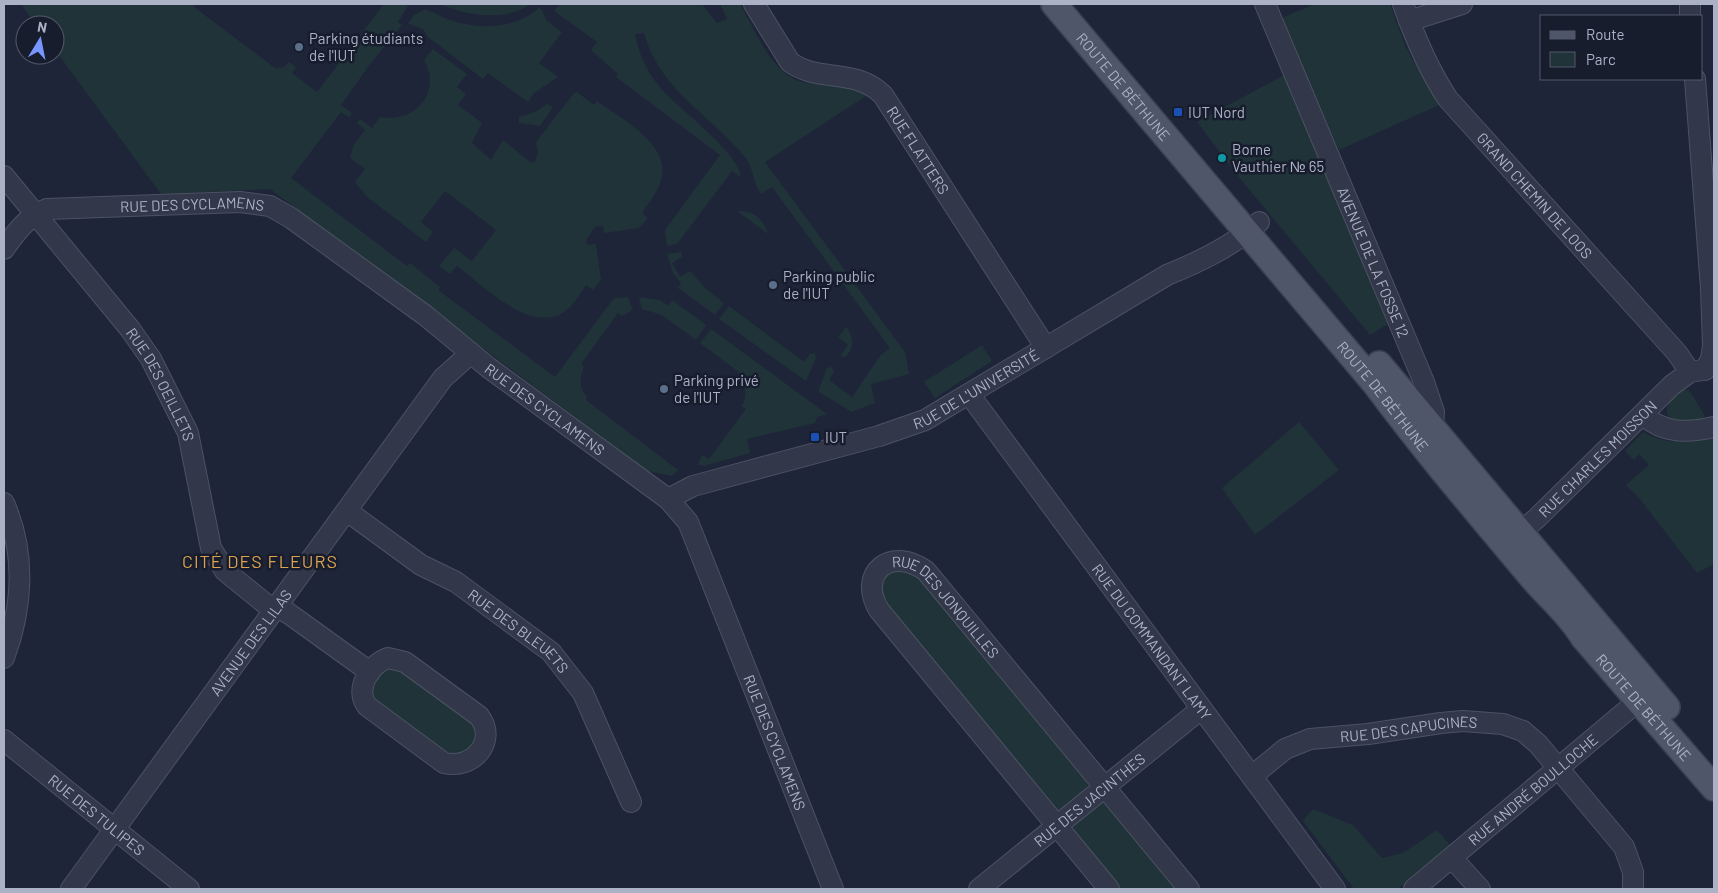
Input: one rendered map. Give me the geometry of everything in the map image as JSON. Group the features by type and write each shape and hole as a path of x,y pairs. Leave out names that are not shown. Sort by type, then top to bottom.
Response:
{"main road":[{"name":"ROUTE DE BÉTHUNE","path":"1054,4 1253,227"},
{"name":"ROUTE DE BÉTHUNE","path":"1073,4 1253,227 1513,538 1536,583 1574,620 1583,637 1714,762"},
{"name":"ROUTE DE BÉTHUNE","path":"1645,695 1714,788"}],"street":[{"name":"RUE FLATTERS","path":"754,4 794,65 809,70 861,80 874,86 883,95 1046,348"},
{"name":"AVENUE DE LA FOSSE 12","path":"1265,4 1433,406 1426,434"},
{"path":"1406,12 1462,4"},
{"name":"GRAND CHEMIN DE LOOS","path":"1406,12 1432,75 1448,99 1677,353 1703,376"},
{"path":"1694,80 1706,138 1712,326 1712,355 1703,376"},
{"name":"RUE DES OEILLETS","path":"4,176 130,329 151,359 173,399 188,433 211,548 217,560 234,579 267,605 288,613 370,672"},
{"name":"RUE DES CYCLAMENS","path":"36,214 47,209 240,202 270,206 291,218 426,316 471,353 668,499 688,522 833,889"},
{"path":"4,249 22,224 36,214"},
{"name":"RUE DE L'UNIVERSITÉ","path":"668,499 693,486 906,427 925,420 1167,274 1191,266 1253,227"},
{"name":"AVENUE DES LILAS","path":"71,889 443,378 471,353"},
{"name":"AVENUE DE LA FOSSE 12","path":"1382,381 1412,355"},
{"name":"RUE CHARLES MOISSON","path":"1513,538 1643,415 1672,385 1703,376"},
{"name":"RUE DU COMMANDANT LAMY","path":"970,394 1334,889"},
{"path":"1643,415 1652,423 1674,430 1688,432 1714,426"},
{"path":"4,502 15,530 20,562 20,588 17,613 4,658"},
{"name":"RUE DES BLEUETS","path":"347,511 421,564 456,582 550,652 583,692 631,802"},
{"name":"RUE DES JONQUILLES","path":"1109,889 879,610 872,594 873,581 883,565 894,560 904,560 916,564 926,572 1189,889"},
{"path":"395,658 405,662 479,716 484,723 485,742 480,752 471,761 461,764 444,763 367,706 361,693 362,685 370,672 381,660 395,658"},
{"name":"RUE ANDRÉ BOULLOCHE","path":"1414,889 1645,695"},
{"name":"RUE DES JACINTHES","path":"979,889 1201,708"},
{"name":"RUE DES CAPUCINES","path":"1252,776 1285,750 1310,739 1368,734 1463,721 1503,724 1523,731 1538,744 1624,846 1633,872 1633,889"},
{"name":"RUE DES TULIPES","path":"4,740 189,889"},
{"path":"1452,858 1480,889"}],"green space":[{"path":"21,4 196,4 194,7 275,68 284,67 289,62 296,67 292,73 317,92 384,4 409,4 398,22 402,25 370,64 341,105 352,113 349,117 341,112 291,178 407,266 410,263 440,287 438,290 555,377 614,298 628,297 633,310 622,316 618,313 581,364 584,367 581,375 581,386 587,397 586,400 678,470 672,476 647,471 270,189 161,194 65,64 65,15 29,15"},
{"path":"441,4 530,4 521,10 510,13 486,15 462,12"},
{"path":"560,4 702,4 717,23 727,19 720,4 740,4 759,40 775,63 785,73 796,80 808,83 846,87 869,94 765,162 905,352 909,374 871,384 875,403 852,412 819,392 827,368 832,367 834,372 829,380 852,397 880,356 890,348 772,187 761,194 750,165 744,156 673,85 651,53 644,33 635,34 644,62 659,86 730,155 741,177 732,171 677,244 667,246 665,230 720,155 616,77 618,74 591,50 597,42 554,11"},
{"path":"1314,4 1390,4 1406,48 1439,105 1339,150 1280,19"},
{"path":"540,7 547,21 562,32 539,63 558,77 534,93 528,102 488,73 483,79 428,37 423,29 408,24 414,15 425,9 459,23 496,26 520,20"},
{"path":"433,49 467,74 457,87 466,94 458,105 482,123 472,143 491,160 503,140 530,162 535,162 538,152 536,142 574,93 577,92 594,105 597,101 631,124 652,144 659,155 662,167 660,184 642,213 648,218 639,228 604,233 603,226 595,227 586,240 588,245 596,244 601,280 593,290 586,285 570,307 556,316 542,318 526,314 496,297 457,266 450,274 439,266 454,248 472,261 496,230 445,191 421,222 433,232 426,242 367,197 355,182 365,169 350,158 353,146 365,130 357,123 360,119 372,128 380,117 404,116 422,103 430,83 429,72 424,60"},
{"path":"1286,74 1388,324 1370,335 1242,181 1197,122"},
{"path":"547,104 553,107 540,126 519,123 519,117 535,112"},
{"path":"737,211 748,212 757,216 768,234"},
{"path":"681,252 682,257 672,263 680,277 690,271 706,289 724,303 715,315 678,288 681,283 673,273 667,254"},
{"path":"639,297 660,300 668,306 672,300 706,325 696,340 662,315 642,309"},
{"path":"729,306 804,362 810,354 815,353 816,358 806,381 719,319"},
{"path":"846,327 851,334 852,346 845,357 840,356 848,345 838,337"},
{"path":"711,329 827,414 817,417 815,423 747,439 750,453 704,466 698,465 702,455 709,459 746,409 742,406 745,390 738,376 740,373 700,343"},
{"path":"982,345 992,361 935,398 924,382"},
{"path":"1683,390 1689,390 1705,416 1698,421 1671,420 1668,416 1669,403"},
{"path":"1299,422 1339,470 1255,535 1222,488"},
{"path":"1643,432 1660,439 1678,442 1714,438 1714,564 1697,573 1640,499 1626,485 1649,465 1639,454 1634,460 1625,451"},
{"path":"895,568 917,572 1087,777 1088,790 1062,811 1052,809 882,605 881,580"},
{"path":"394,668 405,670 473,720 478,731 475,748 453,758 377,707 372,693 376,677"},
{"path":"1100,802 1110,803 1181,889 1118,889 1073,834 1075,824"},
{"path":"1313,809 1353,825 1382,858 1403,853 1437,830 1450,845 1398,889 1354,889 1303,821"}],"place":[{"name":"Parking étudiants de l'IUT","path":"299,47"},
{"name":"IUT Nord","path":"1178,112"},
{"name":"Borne Vauthier № 65","path":"1222,158"},
{"name":"Parking public de l'IUT","path":"773,285"},
{"name":"Parking privé de l'IUT","path":"664,389"},
{"name":"IUT","path":"815,437"}],"district":[{"name":"CITÉ DES FLEURS","path":"260,561"}]}
